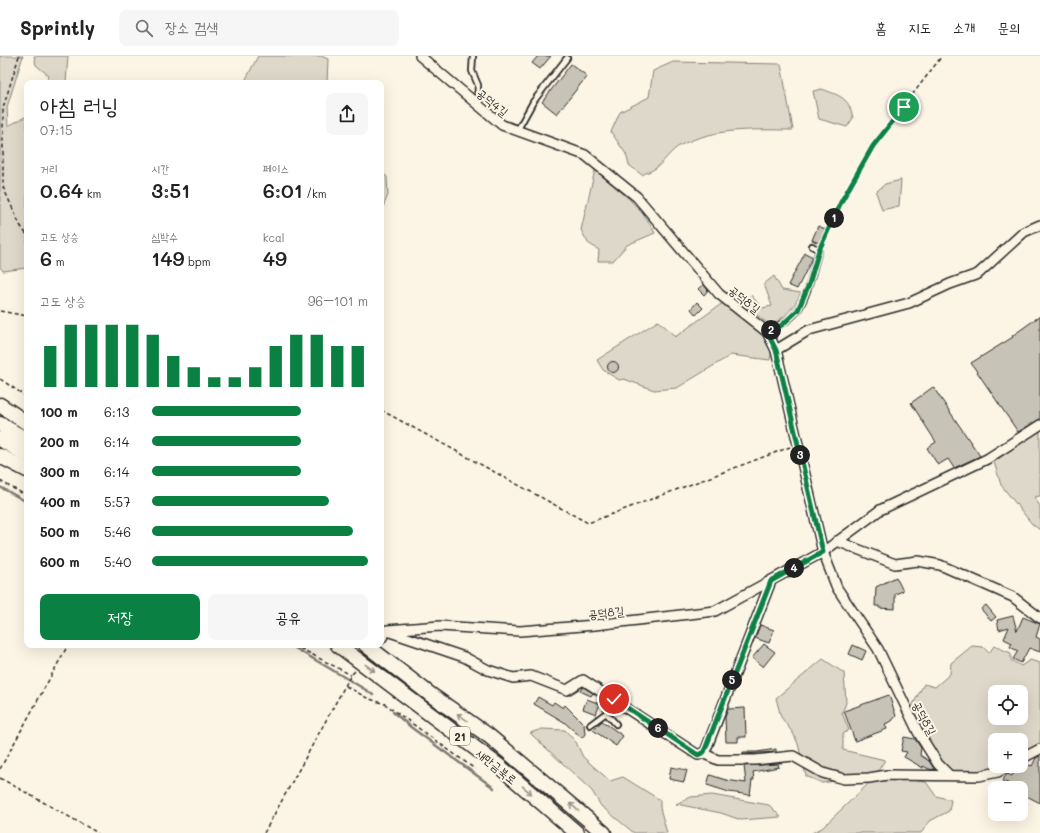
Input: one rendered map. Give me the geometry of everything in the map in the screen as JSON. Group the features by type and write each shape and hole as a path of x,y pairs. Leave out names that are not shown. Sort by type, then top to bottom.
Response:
{"highway":[{"path":"0,404 24,421"},
{"path":"0,424 24,438"},
{"path":"0,439 24,453"},
{"path":"0,456 24,468"},
{"name":"새만금북로","path":"342,648 499,766 574,831"},
{"name":"새만금북로","path":"370,648 431,695 489,736 604,833"}],"street":[{"name":"공덕4길","path":"420,56 502,125 585,155"},
{"name":"공덕8길","path":"585,155 637,197 719,294 767,332 776,350 823,552 837,588 878,649 918,732 938,764 950,776"},
{"path":"776,350 809,330 909,303 950,284 978,274 1024,232 1040,225"},
{"name":"공덕8길","path":"387,630 440,626 520,631 595,625 715,611 823,552 837,540 880,510 987,459 1040,425"},
{"path":"837,540 895,564 918,560 940,565 1013,596 1040,618"},
{"path":"702,753 704,752 771,581"},
{"path":"384,634 387,630 464,657 488,670 512,678 531,676 567,690 582,680 614,699 698,755 702,753 718,760 755,760 793,756 823,773 844,779 869,778 887,775 918,777 979,776 993,773"},
{"path":"1028,755 1040,749"}],"lane":[{"path":"473,56 472,71 478,85 477,104"},
{"path":"517,131 533,102 567,58"},
{"path":"767,332 782,325 798,310 809,284 819,250 812,246"},
{"path":"590,725 606,713 614,699"},
{"path":"606,713 616,724"}],"path":[{"path":"19,56 3,108 3,187 24,231"},
{"path":"819,250 841,202 873,146 942,56"},
{"path":"0,311 24,315"},
{"path":"0,378 24,394"},
{"path":"384,412 588,523 798,444"},
{"path":"0,481 24,494"},
{"path":"0,769 66,648"},
{"path":"300,648 351,675"},
{"path":"264,833 351,675 356,670"},
{"path":"346,686 367,698 385,704 475,769"},
{"path":"0,778 98,833"}],"shaded area":[{"path":"0,56 23,56 7,107 8,126 24,118 24,268 3,271 0,267"},
{"path":"34,56 68,56 66,80 47,80 49,76 36,65"},
{"path":"258,56 321,56 328,59 327,80 246,79"},
{"path":"673,62 781,64 793,130 736,131 708,135 677,147 656,168 642,175 629,165 626,154 611,132 620,112 649,97 653,71"},
{"path":"822,89 843,98 846,101 853,118 847,127 819,119 813,91"},
{"path":"595,170 636,206 650,223 655,233 627,245 613,261 598,261 599,250 588,243 581,230"},
{"path":"384,174 387,177 388,195 384,205"},
{"path":"901,180 899,206 882,210 876,192 885,184"},
{"path":"774,276 782,290 801,293 795,304 788,312 770,325 742,304 751,295 762,308 772,306 764,284"},
{"path":"724,302 763,334 772,349 770,360 731,355 677,388 654,390 624,379 619,380 603,370 597,360 658,321 675,337"},
{"path":"1040,429 1040,496 1034,497 1040,506 1040,530 1032,524 1001,485 994,462"},
{"path":"972,646 983,647 989,653 994,646 1011,653 1011,660 1021,666 1030,660 1040,663 1040,752 1028,753 1028,733 988,733 988,771 959,773 951,770 944,764 930,745 912,706 924,684 935,687 950,674 951,663"},
{"path":"823,659 844,673 846,703 842,713 849,730 843,734 843,750 885,760 876,774 849,776 838,774 835,781 822,783 806,776 798,744 793,733 781,717 776,698"},
{"path":"542,729 565,730 576,742 583,757 610,781 623,777 660,800 660,808 667,833 634,833 601,806 592,791 530,733"},
{"path":"903,779 926,782 936,796 951,800 949,811 930,821 921,833 812,833 822,828 870,782"},
{"path":"712,795 769,805 781,817 741,820 721,813 676,804 691,797"}],"building":[{"path":"538,56 551,56 540,69 532,63"},
{"path":"571,64 587,76 557,114 542,102"},
{"path":"818,226 825,229 819,243 812,240"},
{"path":"805,253 813,257 797,289 788,285"},
{"path":"703,284 708,290 704,295 698,289"},
{"path":"697,302 703,308 696,315 691,309"},
{"path":"1040,316 1040,419 1018,432 971,363 1013,337 1012,336"},
{"path":"613,361 617,363 619,367 617,371 613,373 609,371 607,367 609,363"},
{"path":"933,387 980,456 954,468 948,459 938,465 927,448 936,442 911,403"},
{"path":"896,577 903,591 895,594 895,609 879,608 879,606 875,606 876,587"},
{"path":"986,605 996,617 991,621 981,609"},
{"path":"1013,616 1017,631 1023,617 1040,624 1036,637 1040,639 1040,652 1029,648 1021,663 1013,659 1018,651 1010,647 1012,643 1004,639 1009,627 999,630 997,620"},
{"path":"760,625 774,630 769,643 755,638"},
{"path":"764,644 775,652 763,667 752,658"},
{"path":"853,645 866,651 862,660 849,654"},
{"path":"583,687 593,693 591,696 580,691"},
{"path":"889,695 896,716 892,721 885,724 887,729 855,741 844,711"},
{"path":"538,697 552,705 554,702 563,708 565,705 584,724 585,734 582,738 564,722 534,704"},
{"path":"587,699 600,704 596,714 583,709"},
{"path":"745,708 746,737 738,737 738,742 726,742 725,717 728,709"},
{"path":"602,721 623,736 616,746 593,730"},
{"path":"904,737 915,739 921,748 920,755 929,761 935,770 923,766 923,768 904,757 907,752 901,751"},
{"path":"776,749 776,752 743,754 743,752 757,752"},
{"path":"1040,756 1040,803 1028,797 1028,781 1002,781 1007,774 1012,776 1014,773 1028,773 1028,765 1032,766 1036,758"},
{"path":"778,764 779,767 753,772 754,780 752,780 750,795 729,792 707,785 710,775 726,780 746,783 744,766"},
{"path":"671,767 687,770 684,782 669,779"}],"waterway":[{"path":"0,487 24,500"},
{"path":"295,648 373,695"},
{"path":"393,712 412,728 494,788"}],"route":[{"path":"614,699 698,755 704,752 771,581 823,552 776,350 767,332 782,325 798,310 809,284 819,250 841,202 873,146 904,107"}]}
